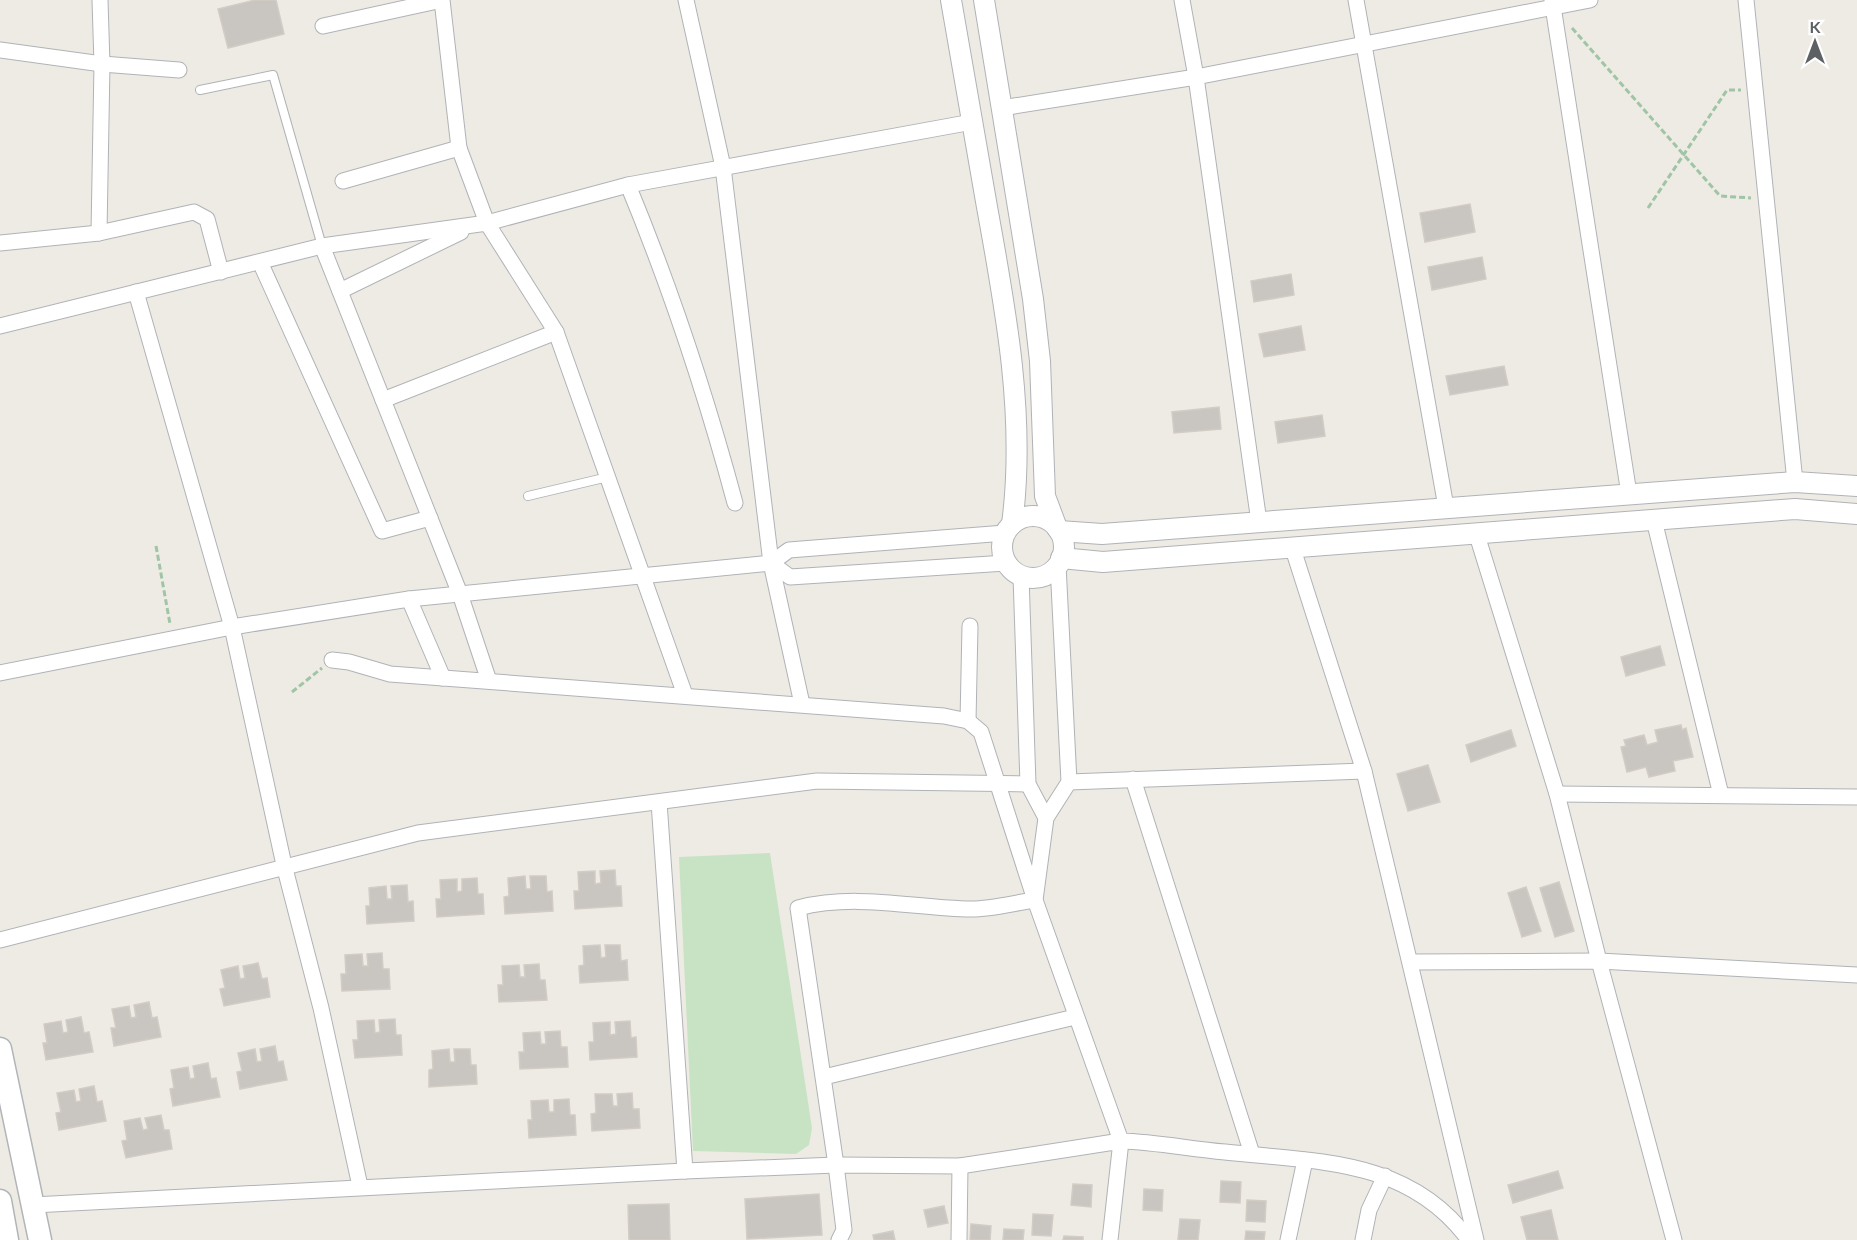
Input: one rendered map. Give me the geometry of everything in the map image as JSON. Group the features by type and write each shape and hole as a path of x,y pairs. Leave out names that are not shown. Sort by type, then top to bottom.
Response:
{"main road":[{"path":"0,1048 39,1240"},
{"path":"0,1202 7,1240"}],"street":[{"path":"99,233 102,64 100,0"},
{"path":"323,26 442,0 459,148 481,224 556,332 685,695"},
{"path":"686,0 723,167 771,563 802,704"},
{"path":"951,0 1009,326 1014,404 1015,501 1002,553 1006,563 1022,576 1041,577 1060,562 1103,562 1476,532 1795,510 1857,513"},
{"path":"984,0 1040,361 1045,496 1064,546 1060,562 1069,782 1046,818 1035,900"},
{"path":"1182,0 1196,76 1259,522"},
{"path":"1356,0 1446,507"},
{"path":"1002,108 1196,76 1552,3 1590,0"},
{"path":"1746,0 1795,482"},
{"path":"1552,3 1629,494"},
{"path":"0,50 102,64 179,70"},
{"path":"0,326 322,246 481,224 628,185 972,122"},
{"path":"343,181 459,148"},
{"path":"628,185 652,243 713,421 735,503"},
{"path":"0,243 99,233 194,212 207,219 220,272"},
{"path":"340,291 481,224"},
{"path":"322,246 460,594 489,681"},
{"path":"260,262 382,531 430,518"},
{"path":"136,292 232,627 284,865 321,1008 360,1186"},
{"path":"383,400 556,332"},
{"path":"0,673 232,627 409,599 771,563 789,550 1009,529 1030,516 1050,521 1058,530 1102,534 1795,482 1857,486"},
{"path":"1654,520 1721,795"},
{"path":"1476,532 1557,794 1674,1240"},
{"path":"1292,546 1364,771 1476,1240"},
{"path":"771,563 790,577 1006,563"},
{"path":"1022,576 1028,784 1046,818"},
{"path":"409,599 443,678"},
{"path":"968,721 970,626"},
{"path":"332,660 349,662 390,674 802,704 944,716 968,721 981,732 1035,900 1121,1142 1110,1240"},
{"path":"1069,782 1364,771"},
{"path":"1133,780 1252,1154"},
{"path":"0,940 284,865 418,833 817,781 1028,784"},
{"path":"1557,794 1857,797"},
{"path":"659,802 685,1171"},
{"path":"839,1240 844,1230 836,1165 798,908 820,902 889,901 974,909 1035,900"},
{"path":"1410,962 1599,961 1857,975"},
{"path":"824,1077 1076,1017"},
{"path":"33,1205 360,1186 685,1171 836,1165 960,1166 1121,1142 1155,1142 1343,1164 1385,1176 1420,1192 1452,1218 1469,1240"},
{"path":"1288,1240 1305,1160"},
{"path":"959,1240 960,1166"},
{"path":"1363,1240 1369,1210 1385,1176"}],"lane":[{"path":"200,90 273,75 322,246"},
{"path":"528,496 608,477"}],"path":[{"path":"1552,3 1720,196 1766,200"},
{"path":"1648,208 1727,90 1755,89"},
{"path":"156,546 173,639"},
{"path":"292,692 332,660"}],"green space":[{"path":"770,853 812,1128 809,1145 796,1154 693,1151 679,857"}],"building":[{"path":"255,0 276,0 284,34 228,48 218,9"},
{"path":"1470,204 1475,232 1425,242 1420,213"},
{"path":"1482,257 1486,279 1432,290 1428,267"},
{"path":"1291,274 1294,295 1254,302 1251,281"},
{"path":"1301,326 1305,350 1264,357 1259,334"},
{"path":"1504,366 1508,385 1450,395 1446,376"},
{"path":"1219,407 1221,429 1174,433 1172,412"},
{"path":"1322,415 1325,436 1278,443 1275,422"},
{"path":"1660,646 1665,665 1626,676 1621,657"},
{"path":"1681,725 1682,730 1686,728 1693,757 1673,761 1675,771 1649,777 1646,767 1627,772 1621,747 1626,746 1624,740 1644,735 1647,745 1658,742 1655,730"},
{"path":"1511,730 1516,746 1471,762 1466,745"},
{"path":"1428,765 1440,802 1408,811 1397,774"},
{"path":"615,870 616,886 621,886 622,906 575,909 574,891 579,891 578,872 595,871 595,884 601,883 600,871"},
{"path":"525,876 526,889 531,889 530,876 546,876 547,892 552,891 553,911 505,914 504,897 509,896 508,878"},
{"path":"477,878 478,894 483,894 484,914 437,917 436,899 441,899 440,880 457,879 457,892 462,891 462,879"},
{"path":"1559,882 1574,931 1555,937 1540,888"},
{"path":"407,885 408,902 413,901 414,921 367,924 366,906 370,906 369,888 386,886 387,899 392,899 391,886"},
{"path":"1526,887 1541,931 1522,937 1508,893"},
{"path":"600,945 601,958 606,957 605,945 620,945 621,961 627,960 628,980 580,983 579,966 584,965 583,946"},
{"path":"382,953 383,969 389,969 390,989 342,991 341,974 346,974 345,955 362,954 363,966 368,966 367,954"},
{"path":"258,963 262,979 267,978 270,997 224,1006 220,989 225,988 221,970 238,966 240,979 245,978 243,966"},
{"path":"539,964 540,980 545,980 547,1000 499,1002 498,985 503,985 502,966 519,965 520,977 525,977 524,965"},
{"path":"149,1002 152,1018 157,1017 161,1037 114,1046 111,1028 116,1028 112,1009 129,1006 131,1018 136,1017 134,1005"},
{"path":"81,1017 84,1033 89,1032 93,1052 46,1060 43,1043 47,1043 44,1024 61,1021 63,1033 68,1032 66,1020"},
{"path":"395,1019 396,1035 401,1035 402,1055 355,1058 353,1040 358,1040 357,1021 374,1020 375,1033 380,1032 379,1020"},
{"path":"630,1021 631,1038 636,1037 637,1057 590,1060 589,1042 594,1042 593,1023 610,1022 610,1035 616,1034 615,1022"},
{"path":"560,1031 561,1047 567,1047 568,1067 520,1069 519,1052 524,1052 523,1033 540,1032 541,1044 546,1044 545,1032"},
{"path":"275,1046 278,1062 283,1061 287,1080 240,1089 237,1072 242,1071 238,1053 255,1049 257,1062 262,1061 260,1049"},
{"path":"449,1049 450,1062 455,1062 454,1049 470,1049 471,1065 476,1065 477,1084 429,1087 429,1070 433,1069 432,1051"},
{"path":"208,1063 211,1079 216,1078 220,1097 173,1106 170,1089 174,1088 171,1070 188,1067 190,1079 195,1078 193,1066"},
{"path":"94,1086 97,1102 102,1101 106,1121 59,1130 56,1113 61,1112 57,1093 74,1090 76,1102 81,1101 79,1089"},
{"path":"632,1093 633,1109 639,1109 640,1128 592,1131 591,1114 596,1113 595,1094 612,1094 613,1106 618,1106 617,1094"},
{"path":"569,1099 570,1115 575,1115 576,1135 529,1138 528,1120 532,1120 531,1101 548,1100 549,1112 554,1112 554,1100"},
{"path":"161,1115 164,1130 169,1130 172,1149 126,1158 122,1141 127,1140 124,1121 140,1118 143,1130 148,1129 145,1118"},
{"path":"1558,1171 1563,1188 1513,1203 1508,1185"},
{"path":"1221,1181 1241,1182 1240,1203 1220,1202"},
{"path":"1073,1184 1092,1185 1091,1207 1071,1205"},
{"path":"1144,1189 1163,1190 1162,1211 1143,1210"},
{"path":"819,1194 822,1235 747,1239 745,1199"},
{"path":"1247,1200 1266,1201 1265,1222 1246,1221"},
{"path":"669,1204 670,1240 629,1240 628,1205"},
{"path":"944,1206 948,1223 928,1227 924,1210"},
{"path":"1551,1210 1558,1240 1527,1240 1521,1217"},
{"path":"1033,1214 1053,1215 1051,1236 1032,1235"},
{"path":"1180,1219 1200,1220 1198,1240 1178,1240"},
{"path":"971,1224 991,1226 990,1240 970,1240"},
{"path":"1004,1229 1024,1230 1023,1240 1003,1240"},
{"path":"893,1231 895,1240 874,1240 873,1235"},
{"path":"1246,1231 1265,1232 1264,1240 1245,1240"},
{"path":"1064,1236 1083,1237 1083,1240 1063,1240"}]}
